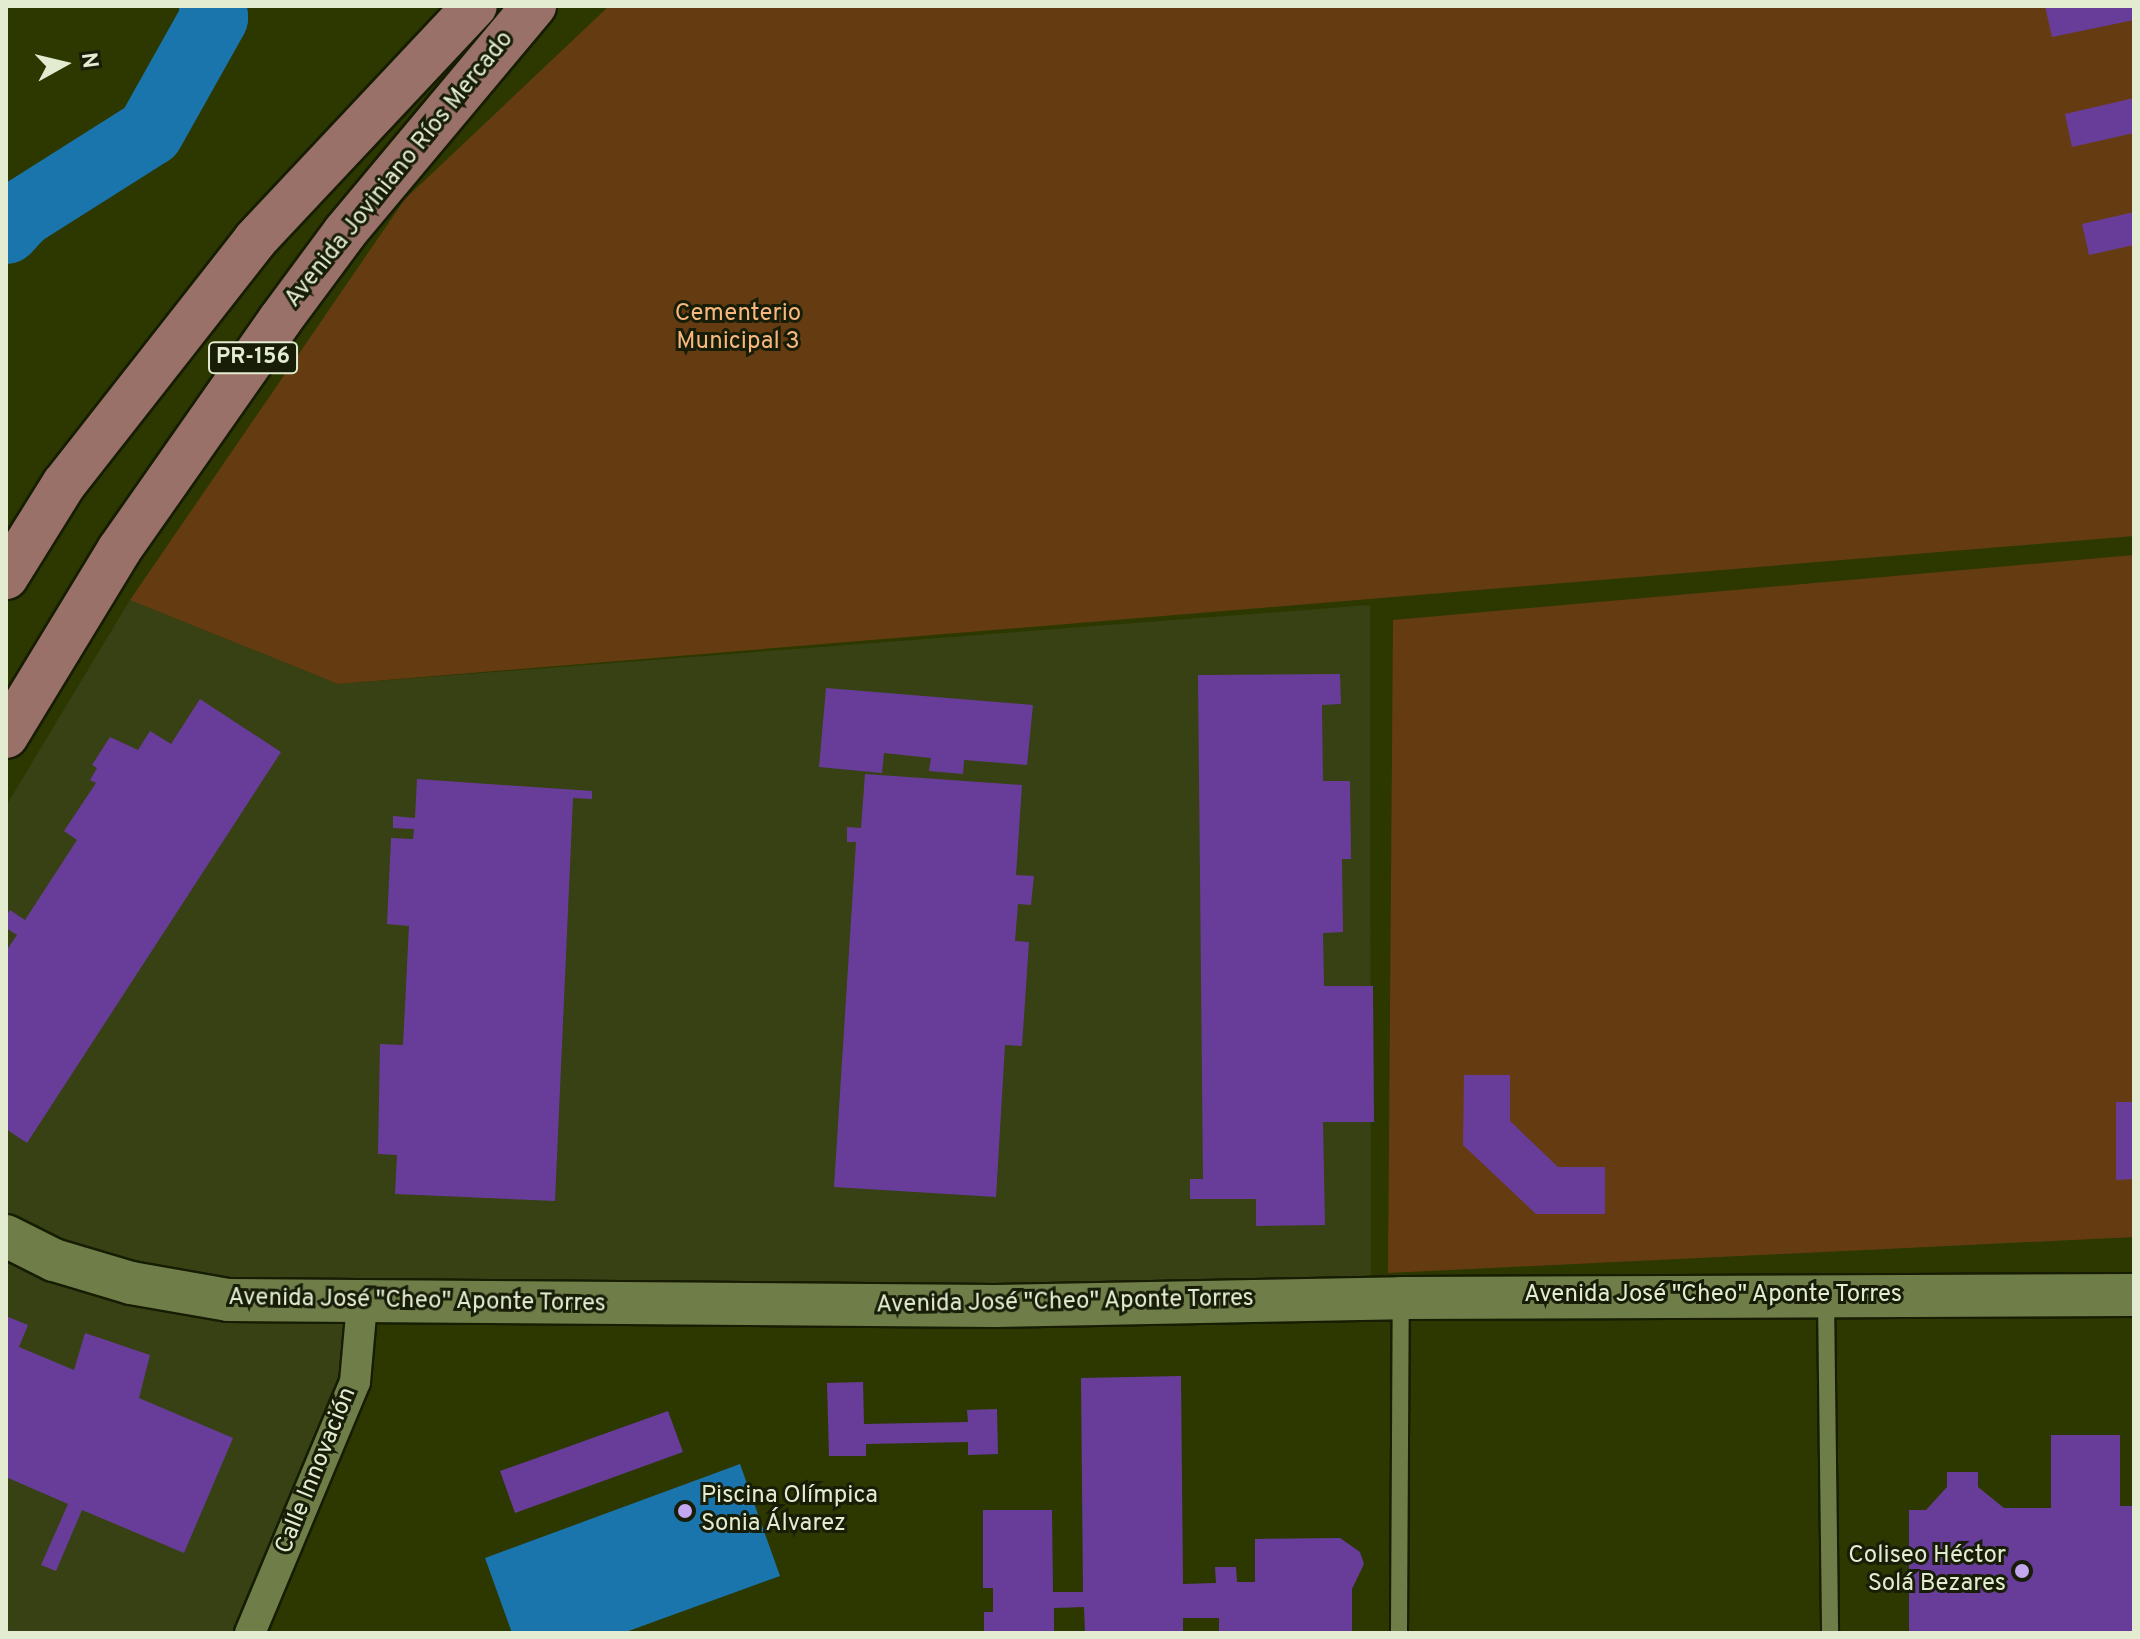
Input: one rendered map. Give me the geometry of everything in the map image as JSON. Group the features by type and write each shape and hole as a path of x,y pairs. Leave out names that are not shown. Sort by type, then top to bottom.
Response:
{"main road":[{"name":"Avenida Joviniano Ríos Mercado","path":"6,577 64,484 255,240 475,6"},
{"name":"Avenida Joviniano Ríos Mercado","path":"6,736 119,550 280,320 345,232 534,6"}],"street":[{"name":"Avenida José \"Cheo\" Aponte Torres","path":"6,1236 54,1260 131,1283 228,1300 362,1304 995,1306 1401,1298 2134,1295"},
{"name":"Calle Innovación","path":"250,1633 355,1382 362,1304"}],"lane":[{"path":"1826,1296 1830,1633"},
{"path":"1399,1633 1401,1298"}],"shaded area":[{"path":"130,600 338,684 1370,605 1371,1296 368,1301 253,1633 6,1633 6,806"}],"green space":[{"name":"Cementerio Municipal 3","path":"609,6 2134,6 2134,536 338,684 130,600 405,199"},
{"path":"2134,555 2134,1237 1388,1273 1393,620"}],"water":[{"name":"Piscina Olímpica Sonia Álvarez","path":"740,1464 780,1576 623,1633 512,1633 485,1558"}],"building":[{"path":"2045,6 2134,6 2134,20 2052,37"},
{"path":"2134,98 2134,133 2072,147 2065,114"},
{"path":"2134,212 2134,245 2089,255 2082,224"},
{"path":"1340,674 1341,704 1322,705 1323,781 1350,781 1351,859 1342,859 1343,932 1323,933 1324,986 1373,986 1374,1122 1323,1122 1325,1225 1256,1226 1256,1199 1190,1199 1190,1179 1203,1179 1198,675"},
{"path":"826,688 1033,705 1027,765 964,760 963,774 929,771 931,758 884,753 882,773 819,767"},
{"path":"200,699 281,752 27,1143 6,1129 6,951 17,935 6,928 6,916 10,910 25,920 77,840 64,831 96,783 90,780 97,768 92,765 110,737 138,750 150,731 171,744"},
{"path":"865,774 1022,785 1016,875 1034,876 1031,905 1018,904 1015,941 1029,942 1022,1046 1005,1045 996,1197 834,1187 856,842 847,842 847,827 861,828"},
{"path":"417,779 592,791 592,799 573,798 555,1201 395,1194 397,1155 378,1154 380,1044 403,1045 409,926 387,924 391,838 413,839 414,829 393,828 393,816 415,818"},
{"path":"1464,1075 1510,1075 1510,1121 1558,1167 1605,1167 1605,1214 1536,1214 1463,1145"},
{"path":"2116,1102 2134,1102 2134,1179 2116,1180"},
{"path":"6,1316 28,1325 19,1347 74,1370 85,1333 150,1355 139,1398 233,1438 184,1553 82,1510 56,1571 41,1565 68,1504 6,1477"},
{"path":"1181,1376 1183,1584 1216,1583 1215,1567 1236,1567 1237,1582 1255,1582 1255,1539 1340,1538 1360,1552 1364,1564 1352,1589 1352,1633 1219,1633 1219,1618 1183,1618 1183,1633 1085,1633 1084,1607 1054,1608 1054,1633 984,1633 984,1612 993,1612 993,1588 983,1588 983,1510 1052,1510 1053,1592 1083,1592 1081,1378"},
{"path":"863,1382 864,1424 968,1422 967,1410 997,1409 998,1454 968,1455 968,1442 866,1444 866,1456 829,1456 827,1383"},
{"path":"668,1411 683,1452 515,1513 500,1471"},
{"name":"Coliseo Héctor Solá Bezares","path":"2051,1435 2120,1435 2120,1506 2134,1506 2134,1633 1909,1633 1909,1510 1926,1510 1947,1487 1947,1472 1978,1472 1978,1487 2004,1508 2051,1508"}],"waterway":[{"path":"6,230 22,213 150,132 214,18 213,6"}],"place":[{"name":"Piscina Olímpica Sonia Álvarez","path":"685,1511"},
{"name":"Coliseo Héctor Solá Bezares","path":"2022,1571"}]}
